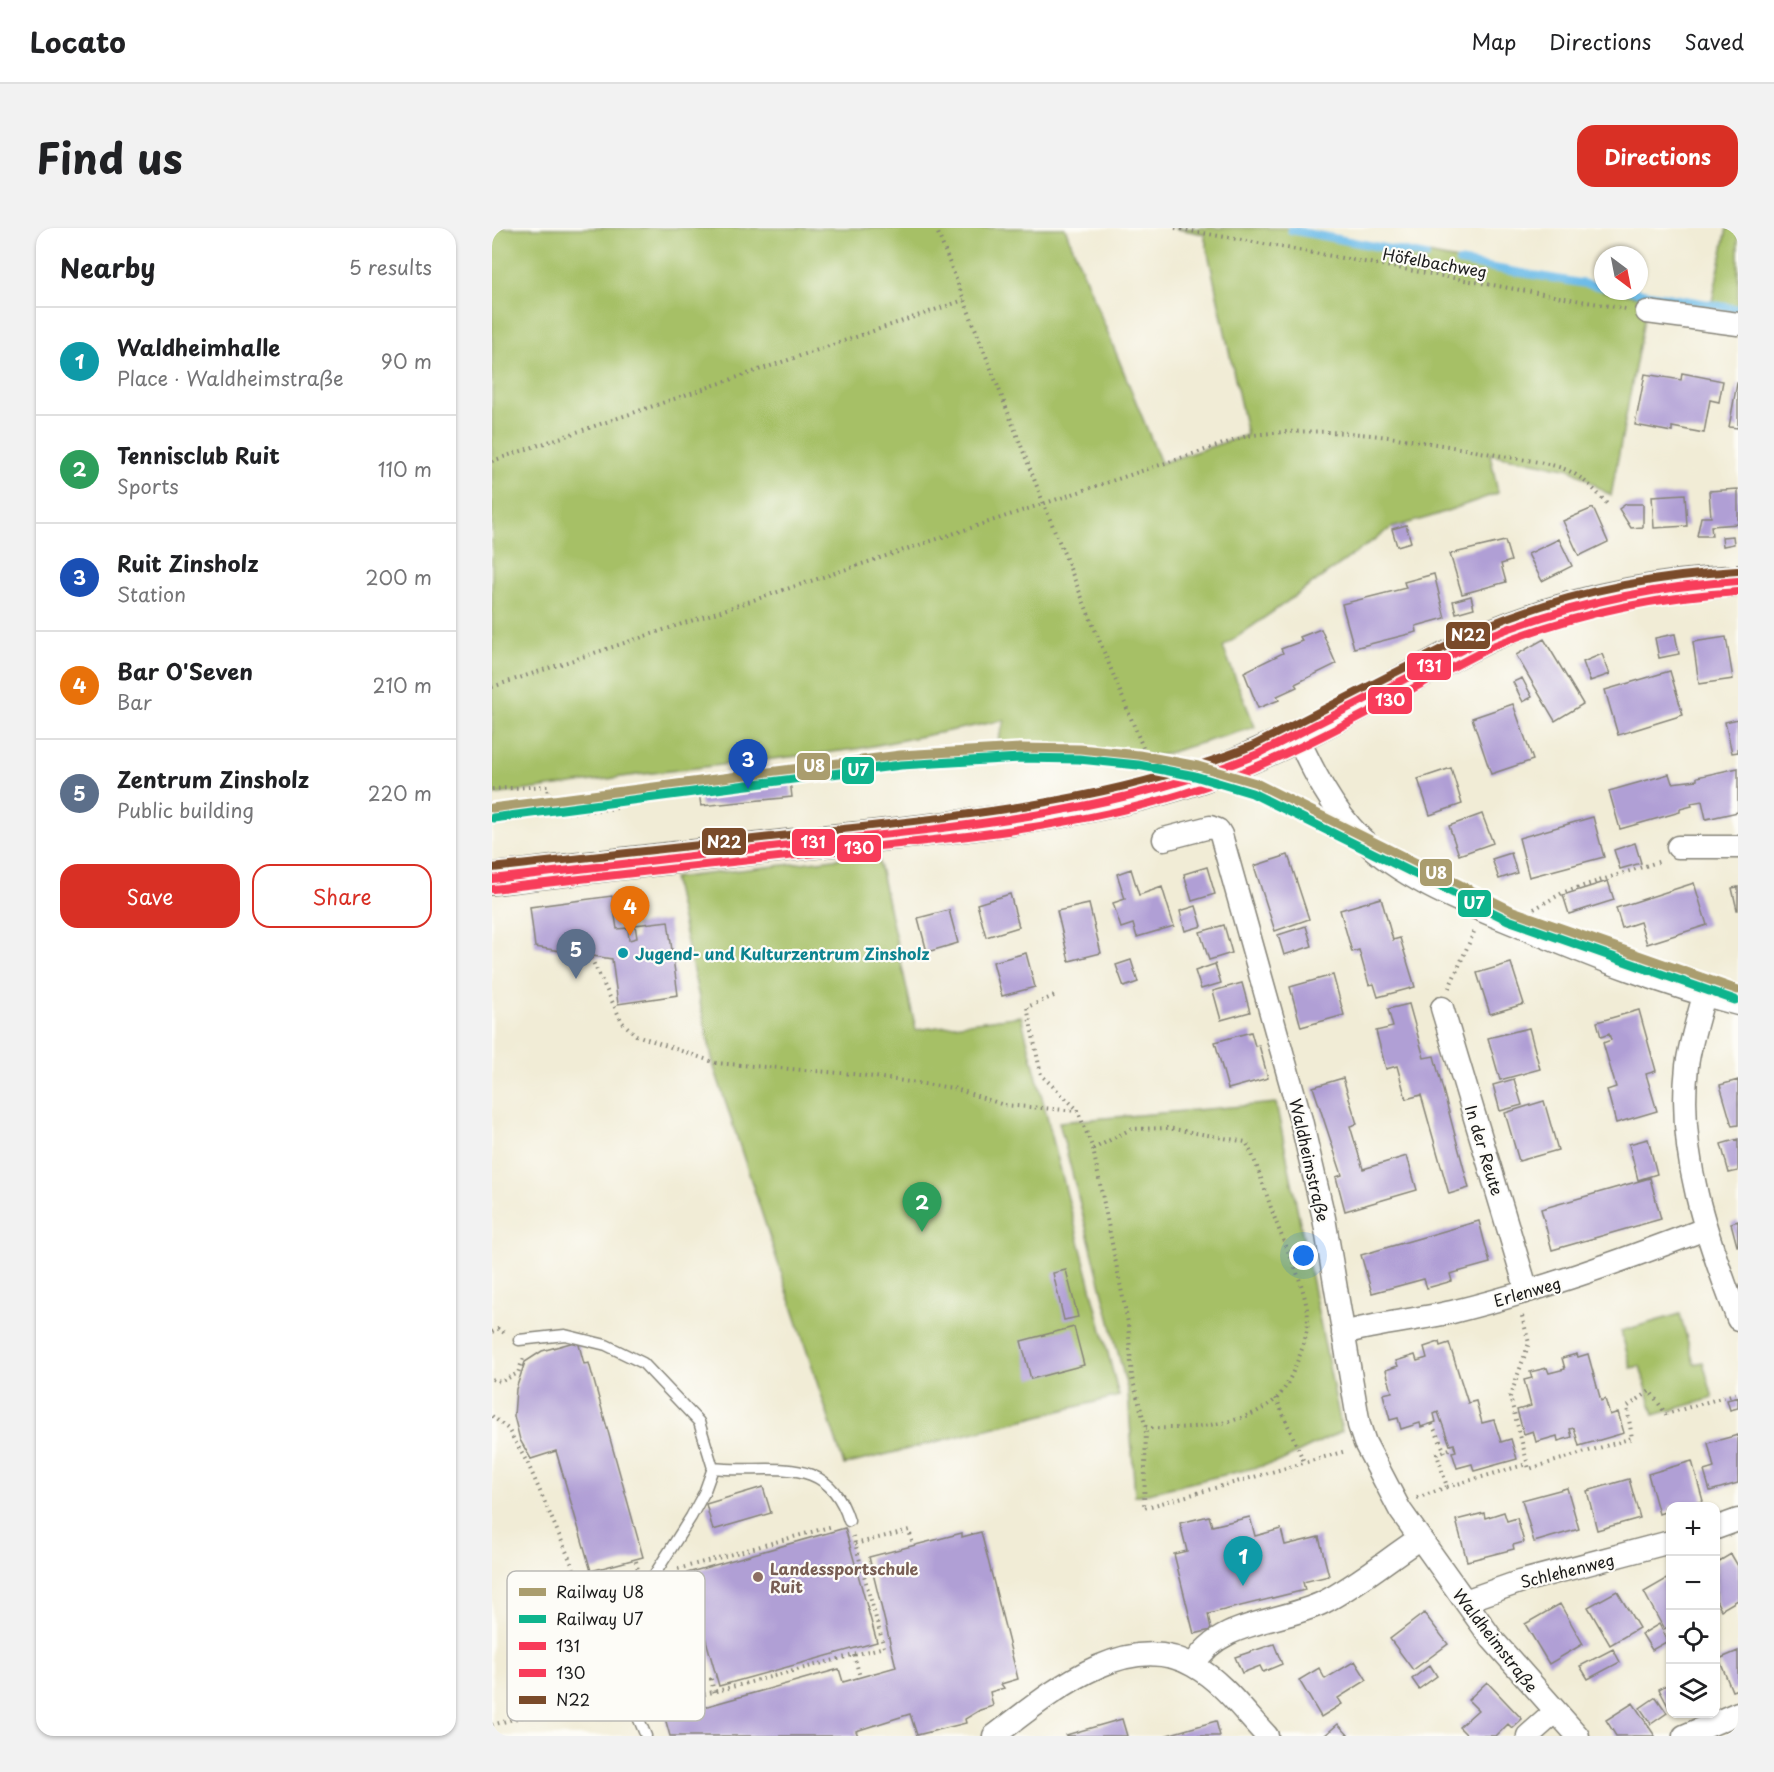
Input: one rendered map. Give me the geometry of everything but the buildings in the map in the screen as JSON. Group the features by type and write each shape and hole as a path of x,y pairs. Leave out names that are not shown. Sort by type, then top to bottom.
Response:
{"main road":[{"path":"492,879 999,822 1079,810 1180,783 1229,765 1296,734 1489,636 1535,617 1623,593 1676,585 1738,581"}],"street":[{"path":"1647,312 1738,324"},
{"path":"1296,734 1329,796 1362,839 1395,864 1484,913 1600,960 1738,1004"},
{"name":"Waldheimstraße","path":"1164,839 1210,827 1218,830 1221,835 1301,1120 1324,1218 1359,1425 1365,1443 1400,1509 1465,1601 1510,1662 1578,1736"},
{"path":"1678,847 1738,847"},
{"path":"1704,995 1687,1064 1685,1109 1691,1166 1705,1229 1736,1307"},
{"name":"In der Reute","path":"1443,1008 1522,1293"},
{"name":"Erlenweg","path":"1343,1333 1451,1312 1522,1293 1649,1251 1705,1229"},
{"path":"1720,1527 1738,1520"},
{"path":"1194,1665 1200,1655 1223,1637 1326,1601 1420,1538"},
{"name":"Schlehenweg","path":"1465,1601 1519,1582 1666,1543"},
{"path":"994,1736 1038,1704 1114,1659 1144,1654 1160,1655 1194,1665 1218,1685 1267,1736"},
{"path":"1528,1736 1555,1712"},
{"path":"1684,1736 1738,1713"}],"lane":[{"path":"519,1340 565,1335 606,1345 643,1364 699,1422 713,1468 704,1493 656,1571"},
{"path":"713,1468 730,1470 787,1468 805,1472 834,1490 849,1521"},
{"path":"640,1721 646,1736"}],"path":[{"path":"936,228 1043,502 1152,770"},
{"name":"Höfelbachweg","path":"1175,228 1619,307"},
{"path":"492,460 964,300"},
{"path":"492,687 1247,436 1297,431 1445,445 1556,466 1585,481 1606,504"},
{"path":"492,789 548,786 551,814 618,808"},
{"path":"1521,927 1537,906 1564,892 1658,863 1678,847"},
{"path":"1443,1008 1452,978 1484,913"},
{"path":"591,958 622,1022 636,1035 716,1063 854,1074 953,1088 1004,1105 1078,1111"},
{"path":"1054,996 1028,1007 1041,1075 1078,1111 1093,1149 1128,1323 1132,1378 1146,1428 1144,1508 1349,1450 1365,1443"},
{"path":"1093,1149 1131,1129 1168,1128 1245,1142 1259,1167 1275,1218 1295,1263 1307,1310 1306,1341 1291,1377 1276,1398 1247,1415 1193,1429 1146,1428"},
{"path":"1522,1293 1529,1343 1510,1397 1529,1469 1632,1438 1627,1407 1650,1391 1666,1414 1738,1393"},
{"path":"492,1379 500,1382"},
{"path":"1276,1398 1304,1462"},
{"path":"492,1416 508,1429 528,1464 575,1571"},
{"path":"1432,1424 1445,1452"},
{"path":"1447,1486 1437,1454 1455,1447"},
{"path":"1400,1509 1418,1497 1447,1486 1527,1464"},
{"path":"668,1571 849,1521 884,1647 705,1694"},
{"path":"855,1544 909,1530 913,1545"},
{"path":"854,1655 860,1677"},
{"path":"714,1692 711,1678 716,1677"},
{"path":"492,1725 507,1721"}],"green space":[{"path":"492,228 1065,228 1161,463 1247,435 1204,234 1173,228 1297,228 1594,287 1594,300 1648,300 1611,496 1571,469 1490,454 1498,493 1391,528 1223,647 1255,727 1161,755 1118,755 996,746 1005,720 857,749 644,774 492,795"},
{"path":"1727,228 1738,228 1738,311 1711,307"},
{"path":"877,854 916,1030 1021,1016 1119,1396 844,1465 714,1067 673,878"},
{"path":"1276,1103 1342,1431 1279,1462 1135,1496 1128,1392 1059,1122"},
{"path":"1680,1314 1694,1364 1703,1362 1713,1398 1654,1415 1640,1366 1631,1368 1621,1331"}],"waterway":[{"path":"1291,230 1426,256"},
{"path":"1459,262 1594,285"},
{"path":"1648,294 1738,309"}],"rail line":[{"name":"U8","path":"492,808 900,755 1020,748 1080,749 1139,755 1198,766 1256,783 1513,911 1738,990"},
{"name":"U7","path":"493,818 901,765 1020,758 1079,759 1138,765 1195,776 1252,793 1508,920 1735,1000"}],"transit line":[{"name":"N22","path":"492,868 941,818 995,811 1100,792 1203,764 1254,745 1484,627 1515,615 1608,588 1672,577 1737,571"},
{"name":"131","path":"492,879 942,828 1102,802 1155,789 1258,754 1489,636 1519,625 1611,599 1674,588 1738,581"},
{"name":"130","path":"493,889 977,835 1101,815 1182,794 1263,764 1340,727 1493,646 1523,635 1614,609 1675,598 1738,592"}],"place":[{"name":"Ruit Zinsholz","path":"748,789"},
{"name":"Bar O'Seven","path":"630,936"},
{"name":"Jugend- und Kulturzentrum Zinsholz","path":"623,953"},
{"name":"Zentrum Zinsholz","path":"576,979"},
{"name":"Tennisclub Ruit","path":"922,1232"},
{"name":"Landessportschule Ruit","path":"758,1577"},
{"name":"Waldheimhalle","path":"1243,1586"}]}
